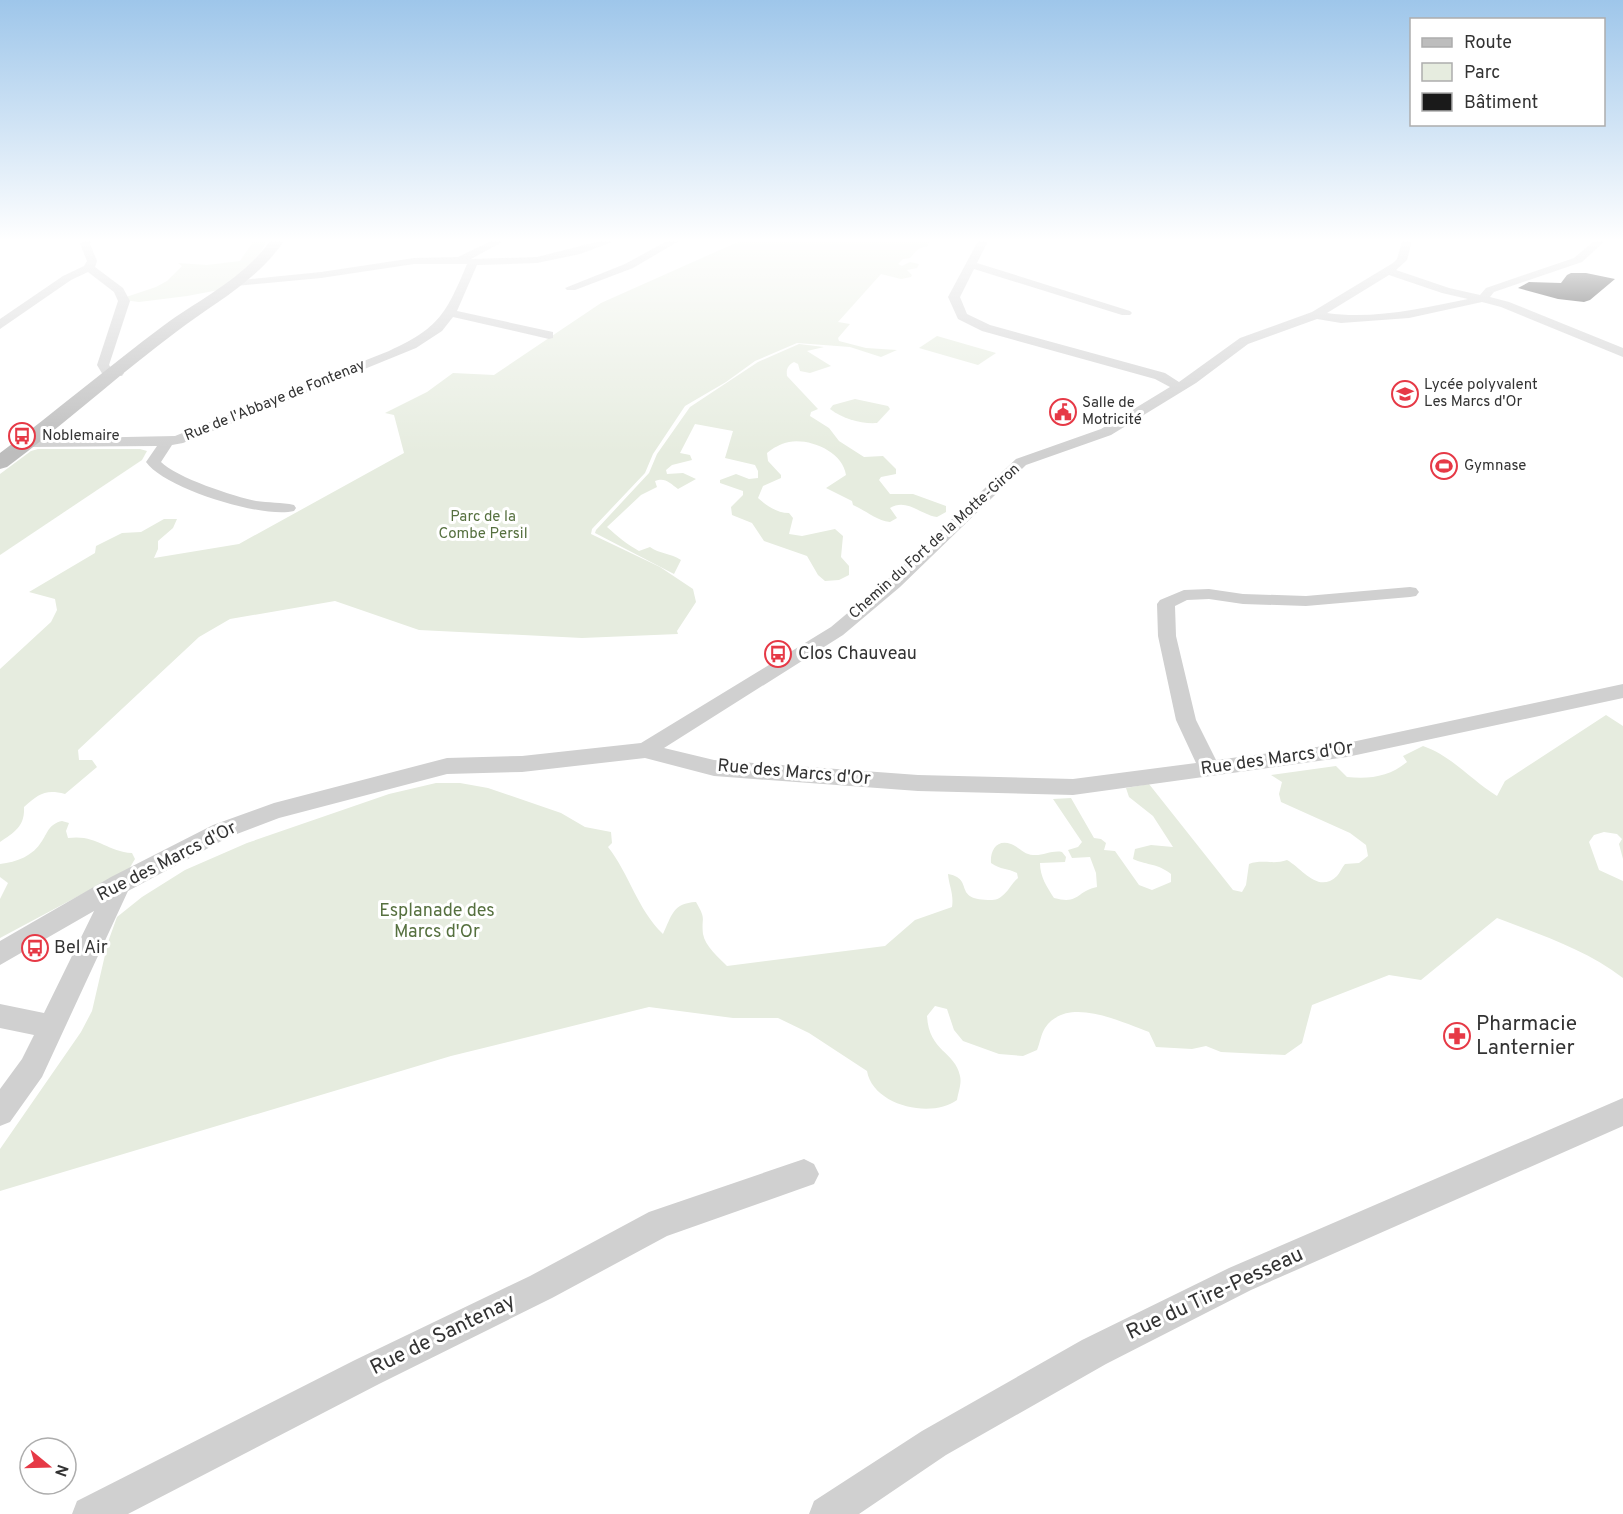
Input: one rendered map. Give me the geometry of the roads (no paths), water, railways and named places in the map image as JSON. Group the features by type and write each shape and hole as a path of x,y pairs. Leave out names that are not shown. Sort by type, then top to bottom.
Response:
{"main road":[{"path":"4,457 27,442 195,312"}],"street":[{"path":"0,325 19,312"},
{"path":"117,373 108,372 103,365 121,312"},
{"path":"960,312 962,316 986,328 1160,376 1179,387"},
{"path":"1122,312 1126,313"},
{"name":"Chemin du Fort de la Motte-Giron","path":"646,750 837,631 894,584 1021,462 1106,432 1179,387 1244,341 1321,312"},
{"path":"1316,315 1341,319 1420,312"},
{"path":"1523,312 1623,353"},
{"path":"451,313 549,335"},
{"name":"Rue de l'Abbaye de Fontenay","path":"27,442 167,442 189,436 405,349 435,332 451,313"},
{"path":"167,442 153,462 158,468 232,501 270,509 288,508"},
{"path":"1210,770 1186,720 1167,636 1166,604 1184,595 1209,594 1243,599 1306,601 1410,592"},
{"name":"Rue des Marcs d'Or","path":"0,954 119,884 221,831 274,811 447,766 522,764 646,750 714,768 918,783 1073,787 1347,750 1623,691"},
{"path":"0,1112 32,1068 119,884"},
{"path":"0,1016 52,1028"},
{"name":"Rue du Tire-Pesseau","path":"827,1514 934,1443 1094,1352 1240,1279 1623,1112"},
{"name":"Rue de Santenay","path":"90,1514 367,1372 541,1287 660,1223 804,1174"}],"place":[{"name":"Lycée polyvalent Les Marcs d'Or","path":"1405,394"},
{"name":"Salle de Motricité","path":"1063,412"},
{"name":"Noblemaire","path":"22,436"},
{"name":"Gymnase","path":"1444,466"},
{"name":"Clos Chauveau","path":"778,654"},
{"name":"Bel Air","path":"35,948"},
{"name":"Pharmacie Lanternier","path":"1457,1036"}],"park label":[{"name":"Parc de la Combe Persil","path":"483,526"},
{"name":"Esplanade des Marcs d'Or","path":"437,921"}]}
